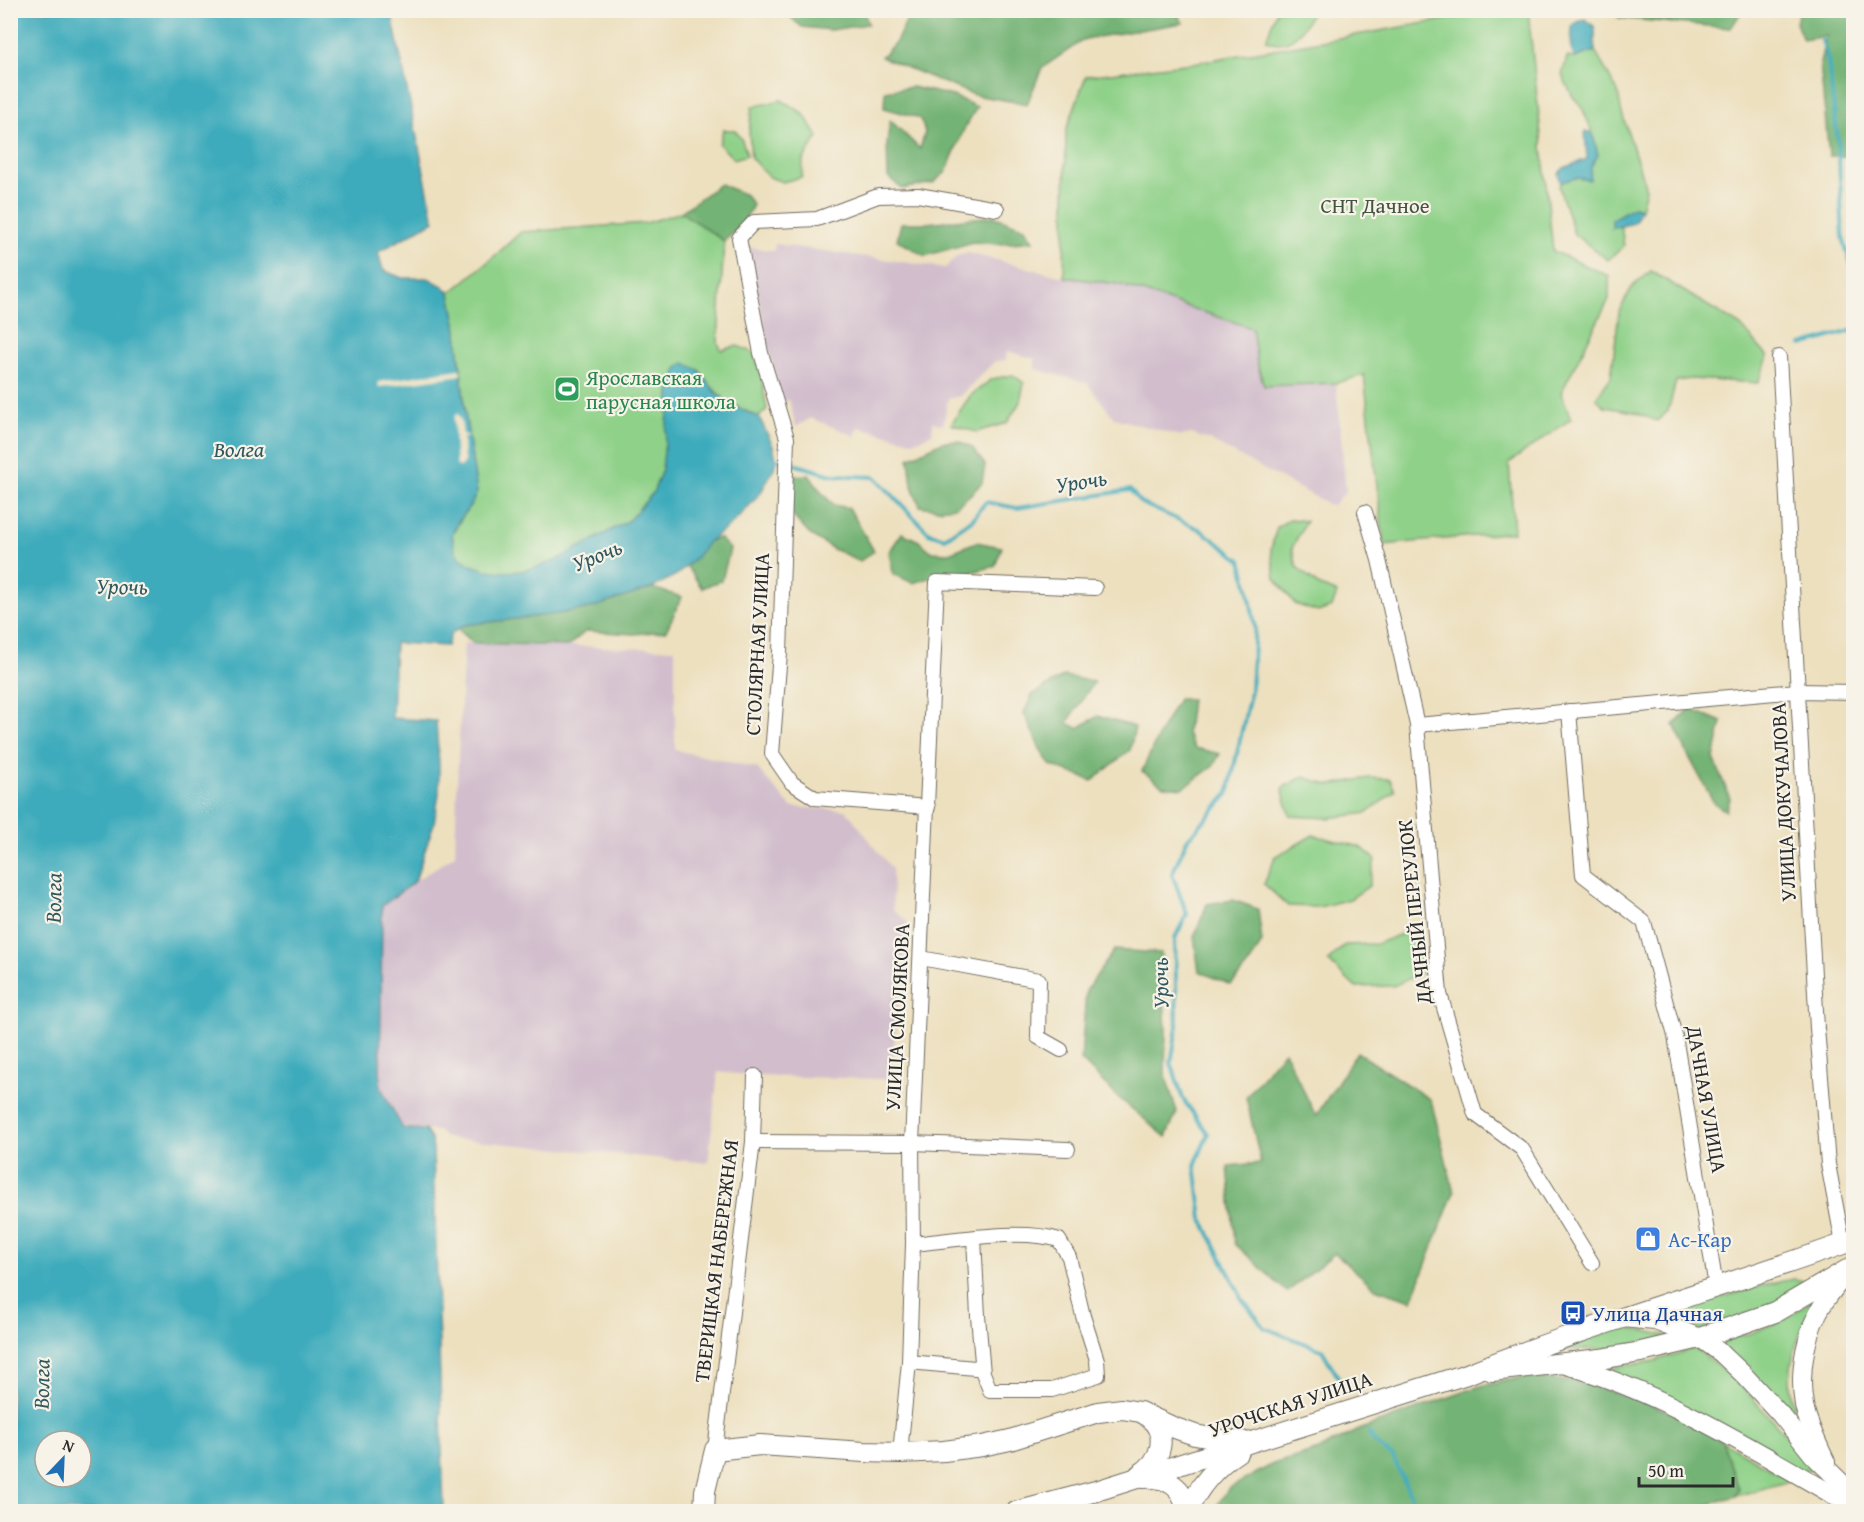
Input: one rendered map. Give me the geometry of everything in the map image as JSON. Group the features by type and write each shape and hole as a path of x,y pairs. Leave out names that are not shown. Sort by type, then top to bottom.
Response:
{"main road":[{"name":"УРОЧСКАЯ УЛИЦА","path":"1128,1480 1467,1374 1621,1317 1848,1242"},
{"name":"УРОЧСКАЯ УЛИЦА","path":"1467,1374 1641,1352 1700,1338 1775,1312 1851,1268"},
{"path":"1830,1471 1804,1406 1802,1378 1805,1351 1823,1303 1851,1268"},
{"path":"1621,1317 1655,1321 1700,1338 1721,1353 1781,1415 1814,1456 1854,1495"},
{"path":"1562,1363 1592,1372 1662,1402 1727,1435 1854,1506"},
{"path":"704,1512 705,1491 715,1450 777,1445 900,1453 944,1451 1010,1440 1110,1410 1122,1409 1140,1413 1196,1435 1229,1441 1254,1441"},
{"path":"1128,1480 1151,1465 1160,1448 1160,1431 1156,1423 1140,1413"},
{"path":"1186,1512 1198,1491 1218,1467 1254,1441"},
{"path":"1016,1512 1128,1480 1147,1478 1161,1479 1178,1489 1183,1496 1186,1512"}],"street":[{"name":"СТОЛЯРНАЯ УЛИЦА","path":"928,807 815,798 792,783 772,754 780,653 787,438 762,353 739,238 754,222 817,219 879,196 918,195 997,209"},
{"name":"УЛИЦА ДОКУЧАЛОВА","path":"1779,357 1797,691 1828,1164 1848,1242"},
{"name":"ДАЧНЫЙ ПЕРЕУЛОК","path":"1365,512 1379,560 1417,725 1440,994 1475,1114 1522,1149 1592,1263"},
{"name":"УЛИЦА СМОЛЯКОВА","path":"900,1453 909,1362 913,1244 912,1143 937,582 1095,588"},
{"path":"1417,725 1797,691 1854,692"},
{"name":"ДАЧНАЯ УЛИЦА","path":"1569,711 1583,875 1644,922 1675,1036 1716,1287"},
{"path":"921,958 1039,980 1038,1037 1061,1050"},
{"name":"ТВЕРИЦКАЯ НАБЕРЕЖНАЯ","path":"715,1450 753,1142 755,1076"},
{"path":"753,1142 912,1143 1068,1149"},
{"path":"913,1244 974,1238 1015,1235 1045,1236 1059,1240 1069,1257 1083,1316 1098,1360 1098,1375 1052,1390 990,1390 982,1365 974,1238"},
{"path":"909,1362 975,1368 982,1365"}],"shaded area":[{"path":"775,244 945,268 957,256 968,253 1064,277 1118,284 1252,328 1257,363 1265,386 1336,383 1346,491 1332,506 1209,440 1191,434 1181,436 1114,418 1087,383 1035,369 1035,359 1007,351 1006,360 995,361 960,396 948,399 943,425 933,422 932,433 921,439 911,441 858,427 855,436 811,418 796,427 789,400 781,402 749,247 774,251"},
{"path":"464,643 675,649 675,750 757,768 791,807 846,810 892,869 893,910 907,921 890,1079 755,1076 718,1072 708,1163 445,1138 438,1131 402,1127 380,1086 382,906 455,855"}],"green space":[{"path":"1175,10 1183,23 1085,39 1042,68 1027,104 974,95 881,57 896,42 911,11"},
{"path":"1277,10 1312,11 1305,25 1295,37 1289,41 1275,43 1266,40"},
{"name":"СНТ Дачное","path":"1528,10 1553,251 1609,276 1609,299 1561,393 1571,419 1509,463 1514,532 1384,545 1364,375 1336,383 1264,386 1257,363 1252,328 1118,284 1064,277 1066,131 1086,76 1193,63 1495,11"},
{"path":"783,11 864,12 868,24 831,30 802,27"},
{"path":"1613,11 1742,11 1731,28 1619,18"},
{"path":"1799,11 1853,11 1851,102 1853,156 1829,156 1820,63 1826,36 1803,40 1796,23"},
{"path":"1595,51 1618,92 1621,110 1646,189 1641,209 1633,207 1612,228 1621,226 1624,246 1608,260 1574,234 1559,187 1561,182 1587,170 1598,155 1581,105 1573,97 1562,75 1567,57 1575,58"},
{"path":"912,87 953,96 977,107 965,127 946,172 933,183 902,189 888,177 887,144 890,120 920,149 925,132 920,118 884,108 885,91"},
{"path":"781,100 803,113 818,137 803,160 802,177 783,182 769,177 751,158 749,131 752,107"},
{"path":"723,130 735,130 742,140 747,155 734,159 719,144"},
{"path":"720,184 746,195 753,205 742,225 724,241 681,212"},
{"name":"Ярославская парусная школа","path":"681,212 724,241 718,342 721,350 737,346 753,352 760,370 767,409 759,417 731,404 712,388 699,370 671,386 662,470 653,493 628,521 555,561 538,567 505,572 486,570 471,565 459,557 455,551 452,535 477,492 466,419 456,323 450,293 521,232 646,223"},
{"path":"993,216 1025,228 1033,241 999,244 973,242 925,256 897,240 901,223 927,223"},
{"path":"1651,271 1741,326 1768,357 1758,383 1691,379 1676,381 1668,411 1657,421 1634,412 1605,407 1596,398 1611,377 1619,312 1632,287"},
{"path":"1013,375 1024,383 1020,402 1007,423 976,432 951,424 970,396 992,379"},
{"path":"958,441 972,447 985,465 982,483 955,507 938,509 920,506 912,486 909,458 942,442"},
{"path":"809,475 834,505 849,508 874,551 860,561 833,549 809,534 790,513 793,476"},
{"path":"1290,519 1306,521 1292,548 1297,567 1318,585 1337,593 1332,607 1318,612 1295,604 1275,578 1271,549 1277,527"},
{"path":"902,533 919,541 932,552 949,553 976,542 1002,547 995,566 961,575 929,578 913,583 893,574 889,552"},
{"path":"719,538 730,549 722,580 702,588 688,565 709,541"},
{"path":"652,588 682,597 666,631 634,634 586,631 568,646 473,643 457,628 464,625 557,614 594,607"},
{"path":"1064,676 1094,682 1067,723 1078,728 1098,716 1135,727 1130,750 1092,781 1050,765 1024,713 1033,694"},
{"path":"1178,699 1191,699 1187,733 1194,748 1220,754 1212,767 1183,788 1163,786 1142,771"},
{"path":"1690,709 1722,722 1714,758 1730,799 1726,811 1714,803 1674,725"},
{"path":"1303,777 1329,785 1369,778 1390,779 1395,791 1367,813 1328,818 1290,816 1282,788"},
{"path":"1313,835 1361,847 1375,859 1369,886 1350,899 1319,907 1288,906 1264,884 1275,857"},
{"path":"1233,900 1258,909 1262,942 1249,964 1231,985 1199,971 1194,937 1207,904"},
{"path":"1414,929 1422,946 1420,974 1393,986 1355,987 1328,961 1345,945 1376,944"},
{"path":"1114,950 1161,953 1166,1030 1165,1074 1177,1112 1166,1137 1119,1098 1081,1060 1086,991"},
{"path":"1284,1051 1316,1116 1357,1052 1431,1100 1454,1192 1412,1300 1375,1288 1335,1253 1287,1292 1235,1244 1228,1166 1261,1163 1246,1097"},
{"path":"1794,1279 1809,1282 1768,1307 1701,1331 1656,1316 1768,1284"},
{"path":"1814,1299 1794,1351 1790,1379 1795,1410 1810,1439 1715,1341 1751,1333 1781,1321"},
{"path":"1619,1328 1673,1337 1610,1349 1553,1350"},
{"path":"1695,1348 1732,1377 1815,1464 1808,1470 1799,1471 1605,1369 1655,1361"},
{"path":"1524,1377 1580,1382 1676,1414 1722,1441 1739,1489 1736,1496 1683,1512 1213,1512 1228,1489 1273,1464 1316,1451 1359,1430 1480,1386"},
{"path":"1722,1441 1787,1478 1786,1482 1736,1496 1739,1489"}],"water":[{"name":"Волга","path":"351,10 392,15 434,221 378,252 383,270 402,278 428,278 443,286 450,293 456,323 466,419 477,492 452,535 455,551 459,557 471,565 486,570 521,571 555,561 628,521 653,493 662,470 671,386 677,369 684,363 699,370 716,393 729,404 759,417 773,446 776,459 774,468 760,494 731,525 709,541 678,574 652,588 594,607 557,614 464,625 451,634 447,646 395,643 392,718 436,721 439,794 434,823 415,881 382,906 380,1086 402,1127 425,1130 431,1139 433,1149 444,1511 11,1511 10,11"},
{"path":"1585,19 1595,27 1595,51 1575,58 1571,49 1572,25"},
{"path":"1585,132 1592,132 1598,155 1591,167 1590,180 1576,178 1561,182 1558,174 1564,168 1587,159"},
{"path":"1633,207 1641,209 1634,223 1612,228 1612,219"}],"pier":[{"path":"460,369 461,375 379,387 378,382"},
{"path":"457,413 461,420 463,435 469,437 463,438 464,462 461,467 457,466 455,450 454,418"}],"waterway":[{"path":"1822,40 1828,60 1838,141 1843,237 1854,275"},
{"path":"1802,345 1854,330"},
{"name":"Урочь","path":"771,460 776,459 832,475 875,477 929,533 945,538 973,519 986,502 1017,508 1130,490 1141,503 1199,529 1241,560 1255,627 1251,690 1228,794 1187,840 1172,874 1187,914 1175,938 1177,1028 1171,1063 1183,1099 1208,1134 1195,1165 1202,1219 1242,1299 1265,1328 1322,1350 1341,1382"},
{"name":"Урочь","path":"1369,1433 1375,1443 1393,1457 1418,1512"}],"place":[{"name":"Ярославская парусная школа","path":"567,389"},
{"name":"Ас-Кар","path":"1648,1239"},
{"name":"Улица Дачная","path":"1573,1313"}]}
